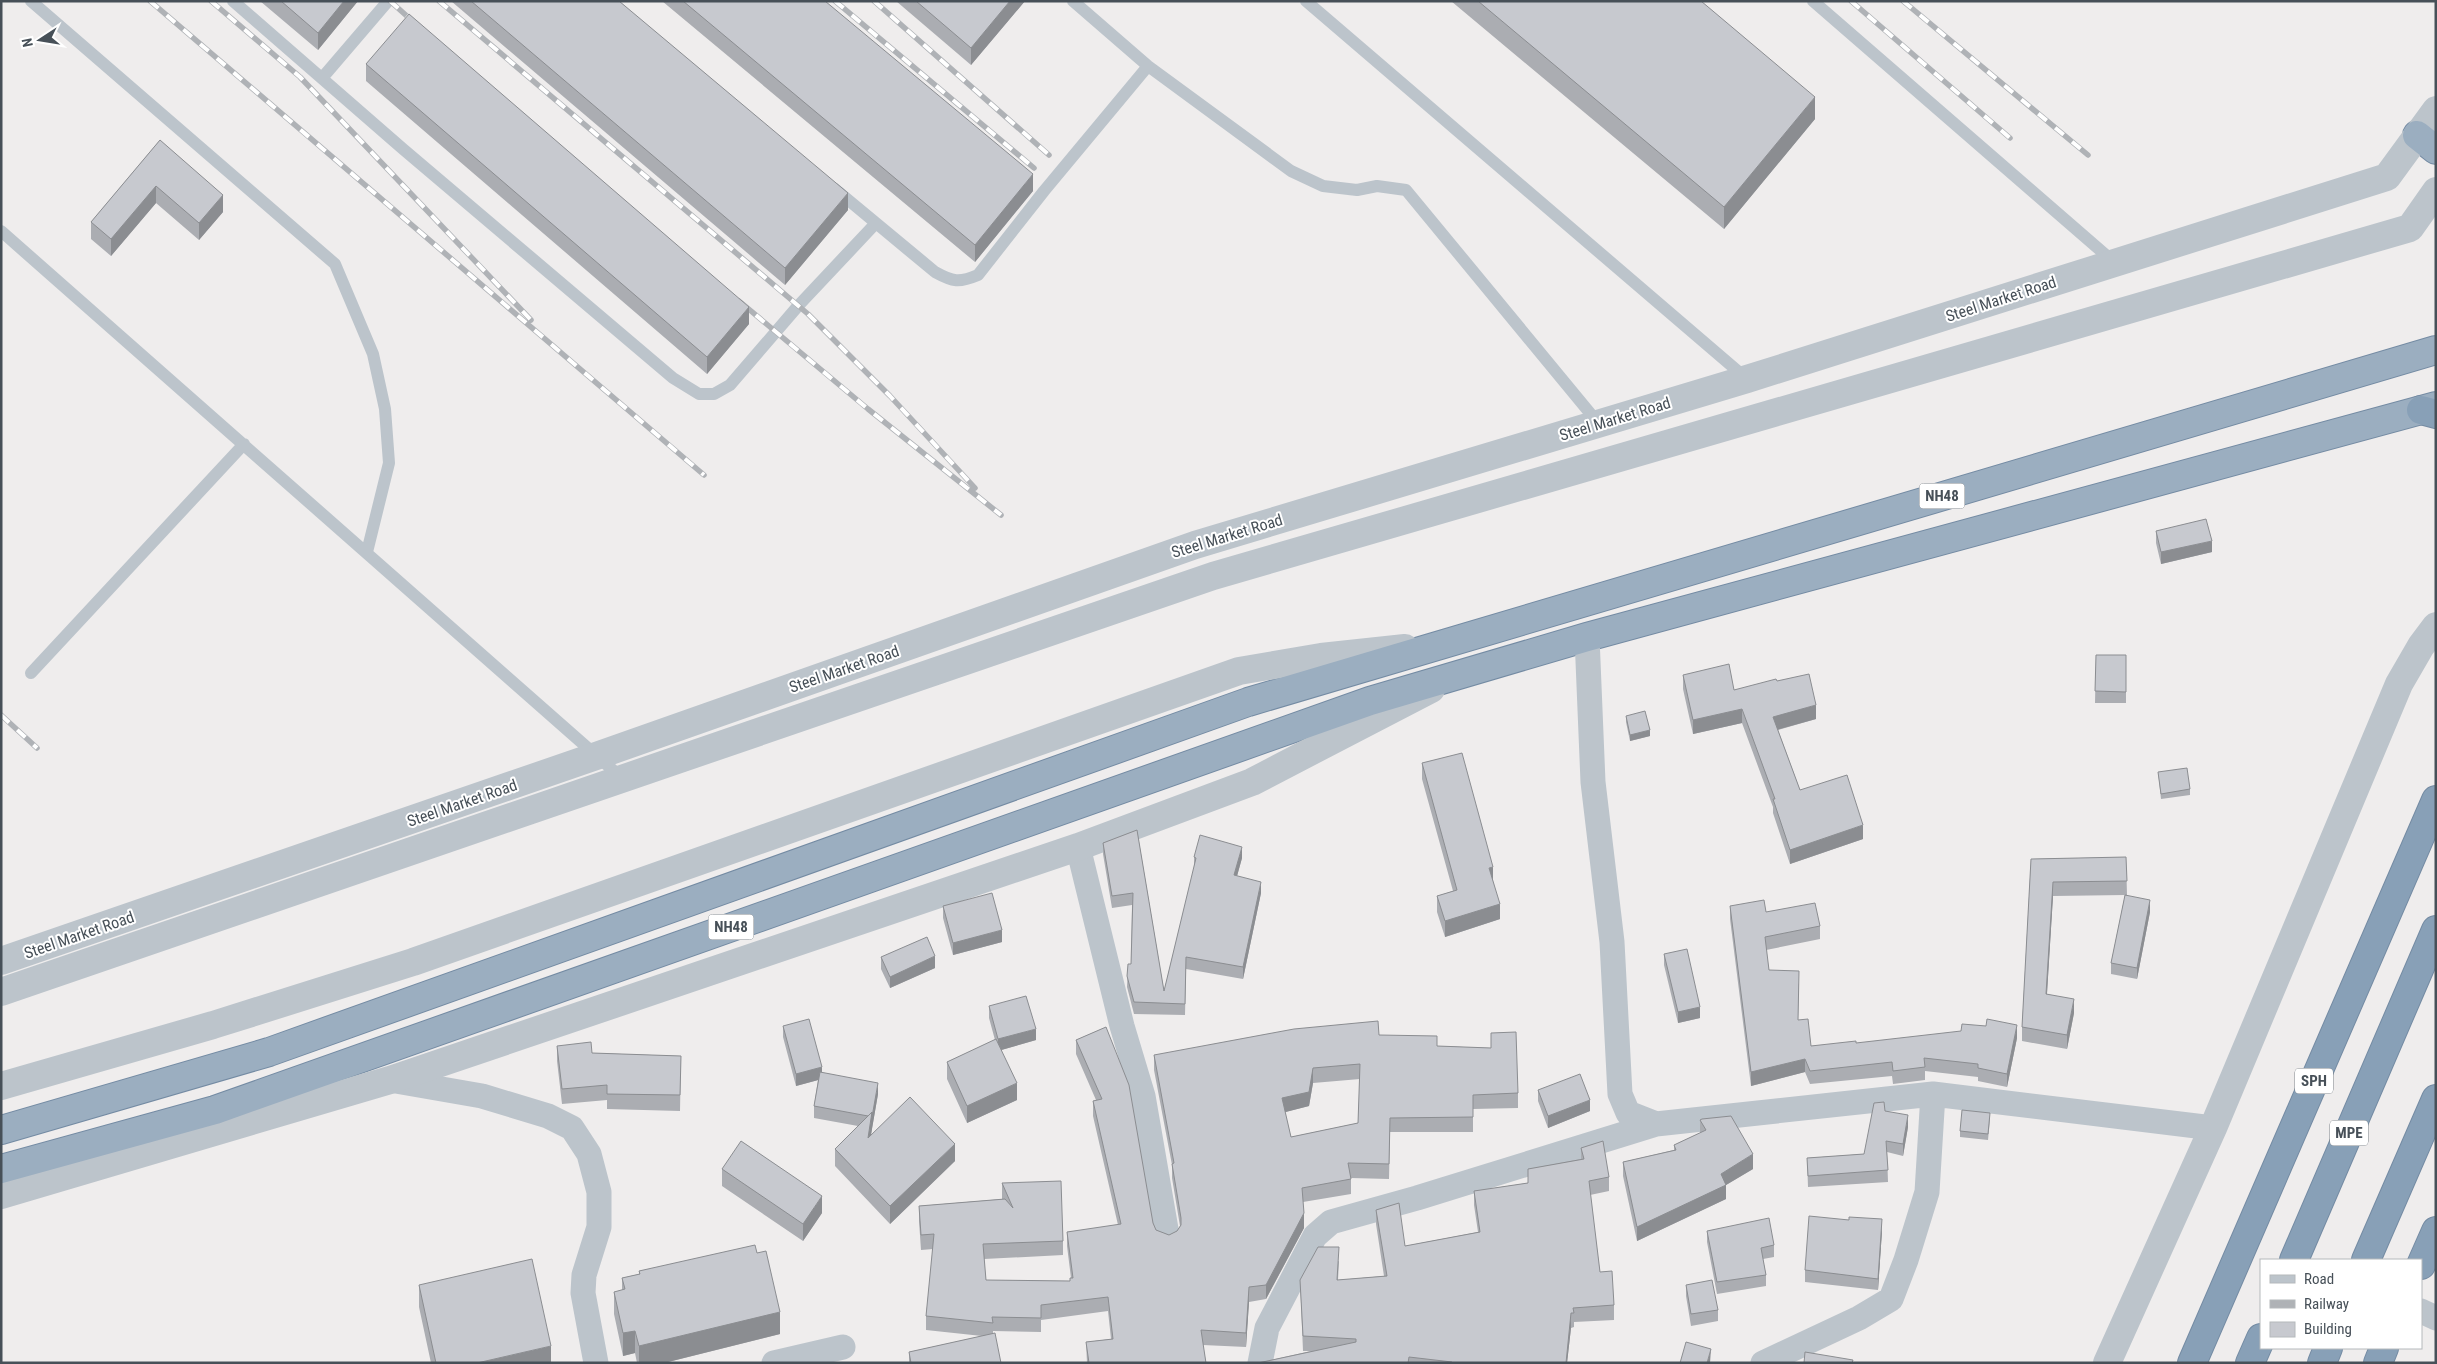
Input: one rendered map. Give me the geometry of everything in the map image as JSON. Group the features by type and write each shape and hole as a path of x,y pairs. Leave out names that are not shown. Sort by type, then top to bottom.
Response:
{"highway":[{"name":"NH48","path":"1,1130 269,1052 1248,702 2436,350"},
{"name":"NH48","path":"1,1169 215,1110 1370,701 1587,637 2431,410"},
{"name":"SPH","path":"2192,1363 2436,800"},
{"name":"MPE","path":"2294,1259 2436,930"},
{"path":"2366,1259 2436,1099"},
{"path":"2422,1264 2436,1232"},
{"path":"2250,1363 2260,1340"},
{"path":"2322,1363 2328,1349"},
{"path":"2378,1363 2384,1349"}],"street":[{"name":"Steel Market Road","path":"1,961 599,755 1195,545 1746,379 2387,177 2427,142 2436,110"},
{"name":"Steel Market Road","path":"1,992 1213,576 2410,228 2436,191"},
{"path":"2108,1363 2213,1128 2399,684 2421,646 2436,626"},
{"path":"1587,637 1591,755 1612,942 1620,1094 1628,1113 1656,1124"},
{"path":"1,1086 213,1025 412,962 1239,671 1321,657 1449,643"},
{"path":"1,1195 390,1080 1078,847 1252,782 1360,728 1457,675"},
{"path":"1078,847 1122,1026 1143,1096 1167,1235"},
{"path":"390,1080 482,1096 548,1116 572,1128 589,1154 599,1192 599,1227 584,1274 584,1293 596,1363"},
{"path":"1260,1363 1267,1328 1315,1236 1331,1222 1417,1198 1656,1124 1933,1094 2213,1128"},
{"path":"1762,1363 1859,1318 1891,1299 1906,1260 1927,1192 1933,1094"},
{"path":"2422,1311 2436,1318"},
{"path":"774,1363 843,1347"}],"lane":[{"path":"31,1 335,264 373,354 385,409 390,463 367,552"},
{"path":"233,1 403,149 673,378 699,394 714,394 730,385 798,306 876,223"},
{"path":"322,77 388,1"},
{"path":"1073,1 1148,66 1291,171 1323,186 1357,190 1378,186 1406,190 1599,424"},
{"path":"1306,1 1746,379"},
{"path":"1813,1 2115,263"},
{"path":"823,179 935,272 949,280 963,281 978,275 1044,191 1148,66"},
{"path":"1,231 599,755 623,779"},
{"path":"31,673 244,444"}],"building":[{"path":"281,1 344,1 318,33"},
{"path":"471,1 619,1 848,193 785,268"},
{"path":"683,1 825,1 1033,174 975,245"},
{"path":"916,1 1010,1 971,48"},
{"path":"1478,1 1701,1 1815,97 1724,207"},
{"path":"409,14 749,307 707,357 366,64"},
{"path":"160,140 223,195 199,223 156,186 111,239 91,222"},
{"path":"2206,519 2212,541 2161,552 2156,531"},
{"path":"2096,655 2126,655 2126,692 2095,691"},
{"path":"1729,664 1734,690 1776,679 1777,681 1809,674 1816,705 1773,717 1800,790 1847,775 1863,825 1790,850 1773,799 1775,799 1742,709 1693,720 1683,675"},
{"path":"1645,711 1650,730 1630,735 1626,716"},
{"path":"1462,753 1493,867 1489,868 1500,904 1445,921 1437,896 1457,890 1422,763"},
{"path":"2187,768 2190,789 2161,794 2158,772"},
{"path":"1137,830 1164,991 1200,835 1242,847 1234,875 1261,882 1243,967 1186,957 1185,1004 1134,1002 1127,976 1128,964 1131,964 1133,893 1112,896 1103,843"},
{"path":"2126,857 2127,881 2053,882 2046,994 2074,999 2067,1035 2022,1027 2031,859"},
{"path":"992,893 1002,930 953,943 943,906"},
{"path":"2125,895 2150,900 2137,968 2111,963"},
{"path":"1764,900 1766,912 1815,903 1820,926 1765,937 1769,970 1799,971 1798,1020 1808,1019 1811,1046 1961,1031 1962,1024 1986,1026 1987,1019 2017,1025 2007,1074 1978,1068 1978,1064 1924,1058 1925,1067 1893,1071 1892,1062 1810,1071 1805,1059 1751,1072 1730,906"},
{"path":"927,937 935,956 890,977 881,957"},
{"path":"1687,949 1700,1007 1678,1012 1664,954"},
{"path":"1026,996 1036,1029 998,1039 989,1006"},
{"path":"809,1019 822,1067 796,1074 783,1026"},
{"path":"1378,1021 1379,1035 1437,1036 1437,1046 1491,1048 1491,1033 1516,1032 1518,1093 1473,1095 1473,1117 1390,1118 1389,1164 1348,1163 1351,1179 1302,1188 1304,1213 1266,1285 1249,1287 1246,1333 1201,1330 1206,1363 1089,1363 1086,1342 1113,1339 1108,1297 1041,1305 1041,1318 992,1317 993,1323 926,1316 934,1234 921,1235 919,1206 1005,1199 1013,1208 1002,1183 1061,1181 1063,1241 983,1244 986,1280 1070,1281 1070,1278 1073,1278 1067,1232 1121,1224 1093,1101 1102,1099 1076,1040 1106,1027 1129,1085 1153,1223 1156,1230 1169,1235 1177,1231 1181,1225 1181,1218 1172,1164 1174,1163 1154,1055 1294,1029","holes":["1360,1064 1358,1123 1291,1137 1282,1098 1309,1092 1313,1068"]},
{"path":"996,1039 1017,1083 967,1106 947,1062"},
{"path":"591,1042 592,1053 681,1056 680,1095 607,1094 607,1085 562,1089 557,1046"},
{"path":"820,1072 878,1083 872,1117 872,1112 868,1116 814,1106"},
{"path":"1580,1074 1590,1100 1548,1116 1538,1090"},
{"path":"910,1097 955,1144 890,1206 835,1149 872,1112 868,1138"},
{"path":"1884,1102 1885,1111 1908,1115 1903,1144 1886,1141 1888,1170 1808,1176 1807,1158 1864,1154 1874,1103"},
{"path":"1962,1110 1990,1113 1988,1134 1960,1131"},
{"path":"1731,1116 1753,1154 1721,1174 1726,1185 1637,1227 1623,1162 1676,1150 1674,1145 1706,1130 1700,1120"},
{"path":"741,1141 822,1196 803,1224 722,1169"},
{"path":"1603,1141 1609,1177 1589,1181 1600,1272 1612,1271 1614,1305 1573,1308 1574,1313 1571,1313 1566,1363 1452,1363 1409,1357 1408,1363 1258,1363 1356,1342 1356,1339 1303,1336 1300,1280 1318,1247 1339,1247 1337,1280 1387,1276 1376,1210 1399,1203 1405,1246 1480,1232 1474,1191 1528,1183 1528,1169 1584,1159 1581,1148"},
{"path":"1809,1216 1849,1220 1849,1217 1882,1219 1878,1279 1805,1270"},
{"path":"1769,1218 1774,1245 1761,1248 1766,1275 1717,1282 1707,1231"},
{"path":"755,1245 757,1253 766,1251 780,1312 639,1346 635,1331 623,1333 614,1292 625,1289 622,1278 640,1274 639,1271"},
{"path":"532,1259 551,1346 477,1363 436,1363 419,1285"},
{"path":"1712,1280 1718,1310 1691,1314 1686,1285"},
{"path":"995,1333 1001,1363 911,1363 909,1352"},
{"path":"1686,1342 1711,1349 1707,1363 1680,1363"},
{"path":"1805,1352 1853,1360 1852,1363 1804,1363"}],"railway":[{"path":"150,1 704,475"},
{"path":"211,1 300,77 531,320"},
{"path":"390,1 418,26"},
{"path":"439,1 808,314 890,396 975,488"},
{"path":"835,1 1034,168"},
{"path":"874,1 1049,155"},
{"path":"1851,1 2010,138"},
{"path":"1903,1 2088,155"},
{"path":"739,301 868,409 1001,515"},
{"path":"1,715 37,748"}]}
